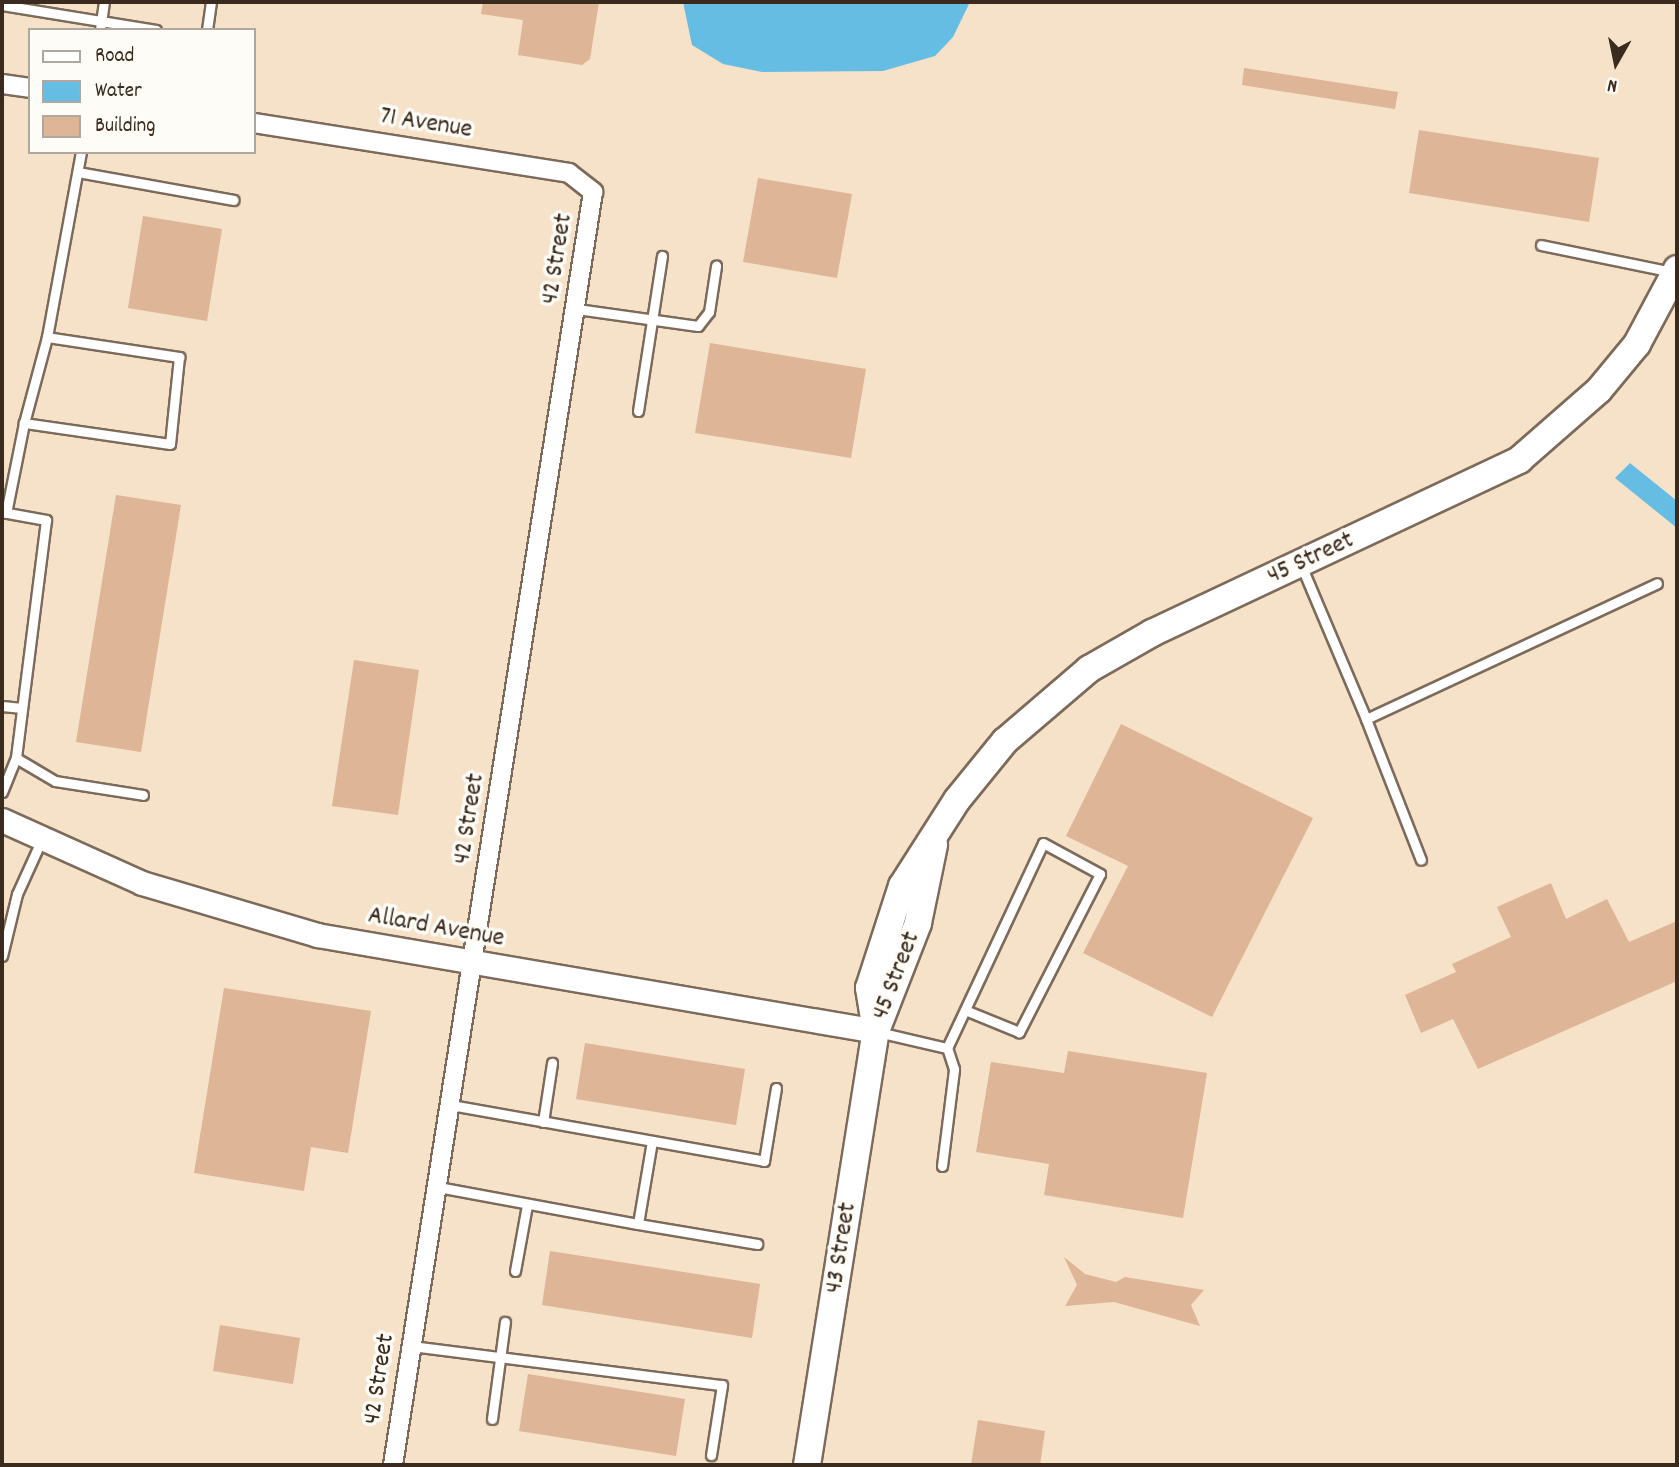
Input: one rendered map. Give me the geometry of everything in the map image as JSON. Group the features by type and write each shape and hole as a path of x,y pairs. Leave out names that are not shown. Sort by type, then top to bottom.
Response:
{"main road":[{"name":"45 Street","path":"876,1031 869,988 880,945 902,886 935,840 982,764 1089,669 1300,564 1519,460 1606,381 1637,344 1677,271"},
{"name":"43 Street","path":"807,1465 876,1031"}],"street":[{"path":"2,83 28,88"},
{"name":"71 Avenue","path":"256,123 569,173 587,181"},
{"name":"42 Street","path":"393,1465 593,207 587,181"},
{"name":"Allard Avenue","path":"2,820 142,883 232,912 474,964 876,1031"}],"lane":[{"path":"100,25 104,2"},
{"path":"207,28 211,2"},
{"path":"2,5 100,25 134,28"},
{"path":"2,792 16,758 46,520 4,513 47,337 81,154"},
{"path":"78,172 234,200"},
{"path":"1541,245 1677,271"},
{"path":"638,411 662,256"},
{"path":"577,309 698,326 706,321 716,265"},
{"path":"24,423 170,444 179,357 47,337"},
{"path":"1300,564 1366,719 1421,860"},
{"path":"1366,719 1657,583"},
{"path":"2,706 22,708"},
{"path":"16,758 55,781 143,795"},
{"path":"2,956 17,894 42,839"},
{"path":"942,1166 954,1069 947,1048 1043,844 1100,874 1019,1032 965,1010"},
{"path":"876,1031 947,1048"},
{"path":"542,1122 552,1063"},
{"path":"451,1105 764,1161 776,1088"},
{"path":"638,1224 652,1141"},
{"path":"438,1187 757,1244"},
{"path":"515,1271 527,1205"},
{"path":"492,1419 505,1322"},
{"path":"412,1346 501,1361 722,1385 711,1455"}],"water":[{"path":"683,2 970,2 953,37 935,56 883,71 762,72 723,64 692,45"},
{"path":"1630,463 1677,501 1677,528 1615,478"}],"building":[{"path":"483,2 599,2 590,59 582,65 518,55 523,20 481,14"},
{"path":"1244,68 1398,92 1395,109 1242,85"},
{"path":"1419,130 1599,158 1589,222 1409,193"},
{"path":"758,178 852,194 837,278 743,262"},
{"path":"143,216 222,229 207,321 128,308"},
{"path":"710,343 866,369 851,458 695,433"},
{"path":"116,495 181,505 141,752 76,742"},
{"path":"354,660 419,670 398,815 332,806"},
{"path":"1121,724 1313,818 1212,1017 1083,953 1128,866 1066,836"},
{"path":"1551,883 1566,919 1607,899 1629,942 1677,921 1677,981 1478,1069 1453,1019 1421,1033 1405,995 1456,972 1452,964 1511,937 1497,907"},
{"path":"224,988 371,1011 348,1153 311,1147 304,1191 194,1173"},
{"path":"585,1043 745,1069 736,1125 576,1099"},
{"path":"1068,1051 1207,1073 1183,1218 1044,1195 1049,1164 976,1152 991,1062 1064,1073"},
{"path":"550,1251 760,1284 752,1338 542,1305"},
{"path":"1064,1257 1085,1274 1116,1282 1125,1277 1204,1290 1191,1305 1200,1326 1114,1302 1065,1306 1077,1285"},
{"path":"220,1325 300,1338 293,1384 213,1371"},
{"path":"528,1374 685,1399 676,1456 519,1431"},
{"path":"978,1420 1045,1431 1040,1465 971,1465"}]}
